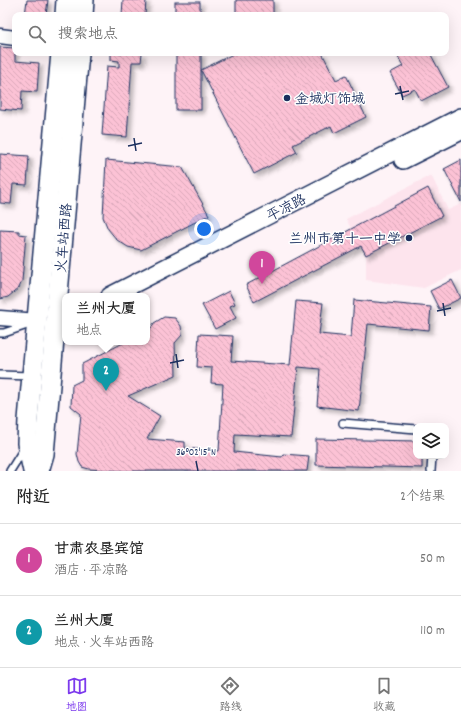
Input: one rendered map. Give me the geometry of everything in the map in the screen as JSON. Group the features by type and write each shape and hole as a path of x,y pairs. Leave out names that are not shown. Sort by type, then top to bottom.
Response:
{"main road":[{"path":"64,12 66,0"},
{"path":"83,12 84,0"},
{"name":"火车站西路","path":"33,471 27,443 35,346 55,327 61,56"},
{"name":"火车站西路","path":"39,471 44,454 79,56"}],"street":[{"path":"0,36 12,38"},
{"name":"平凉路","path":"116,293 461,117"},
{"name":"平凉路","path":"143,293 461,131"},
{"path":"0,318 55,327"}],"lane":[{"path":"2,333 55,327"},
{"path":"0,376 33,376"},
{"path":"343,423 413,429"},
{"path":"10,471 27,443"},
{"path":"431,471 432,459"}],"shaded area":[{"name":"兰州市第十一中学","path":"431,175 448,210 461,204 461,270 424,288 366,280 366,257 346,219"}],"building":[{"path":"27,0 48,0 46,12 25,12"},
{"path":"123,0 146,0 145,12 122,12"},
{"path":"236,0 273,0 273,12 236,12"},
{"path":"175,2 200,2 200,12 175,12"},
{"path":"0,47 12,48 12,56 15,56 15,61 39,63 37,92 22,91 21,111 0,109"},
{"path":"111,56 142,56 141,62 132,62 127,137 102,135 107,66 119,67 119,61 111,60"},
{"path":"176,56 201,56 201,110 176,110"},
{"name":"金城灯饰城","path":"229,56 324,56 336,80 346,75 366,117 334,133 331,126 293,145 297,152 254,174 201,70"},
{"path":"398,56 432,56 448,87 421,101 415,89 402,95 390,73 403,66"},
{"path":"0,154 29,156 27,185 13,184 11,204 0,203"},
{"path":"106,160 182,167 209,215 141,250 128,247 117,240 108,229 103,217"},
{"path":"461,160 461,202 444,169"},
{"path":"428,188 442,216 366,255 361,246 254,302 246,285"},
{"path":"0,230 19,231 19,234 26,235 22,281 19,288 8,297 0,299"},
{"path":"452,280 461,298 439,309 430,291"},
{"path":"229,291 235,304 230,306 236,318 215,329 202,305"},
{"path":"354,300 431,307 429,330 368,324 359,411 317,406 320,369 298,367 291,437 235,434 234,452 282,457 283,454 309,456 307,471 124,471 89,469 82,467 79,462 77,454 81,414 71,406 72,385 82,380 82,364 119,345 150,345 150,330 154,323 164,317 175,318 181,326 182,335 175,343 176,375 128,396 160,416 147,439 185,442 185,448 219,451 223,384 211,383 212,368 197,367 199,334 233,336 231,361 290,365 296,301 323,303 319,334 351,337"},
{"path":"316,439 413,441 413,459 422,459 422,468 316,465"}],"place":[{"name":"金城灯饰城","path":"287,98"},
{"name":"兰州市第十一中学","path":"409,238"},
{"name":"甘肃农垦宾馆","path":"262,284"},
{"name":"兰州大厦","path":"106,391"}]}
